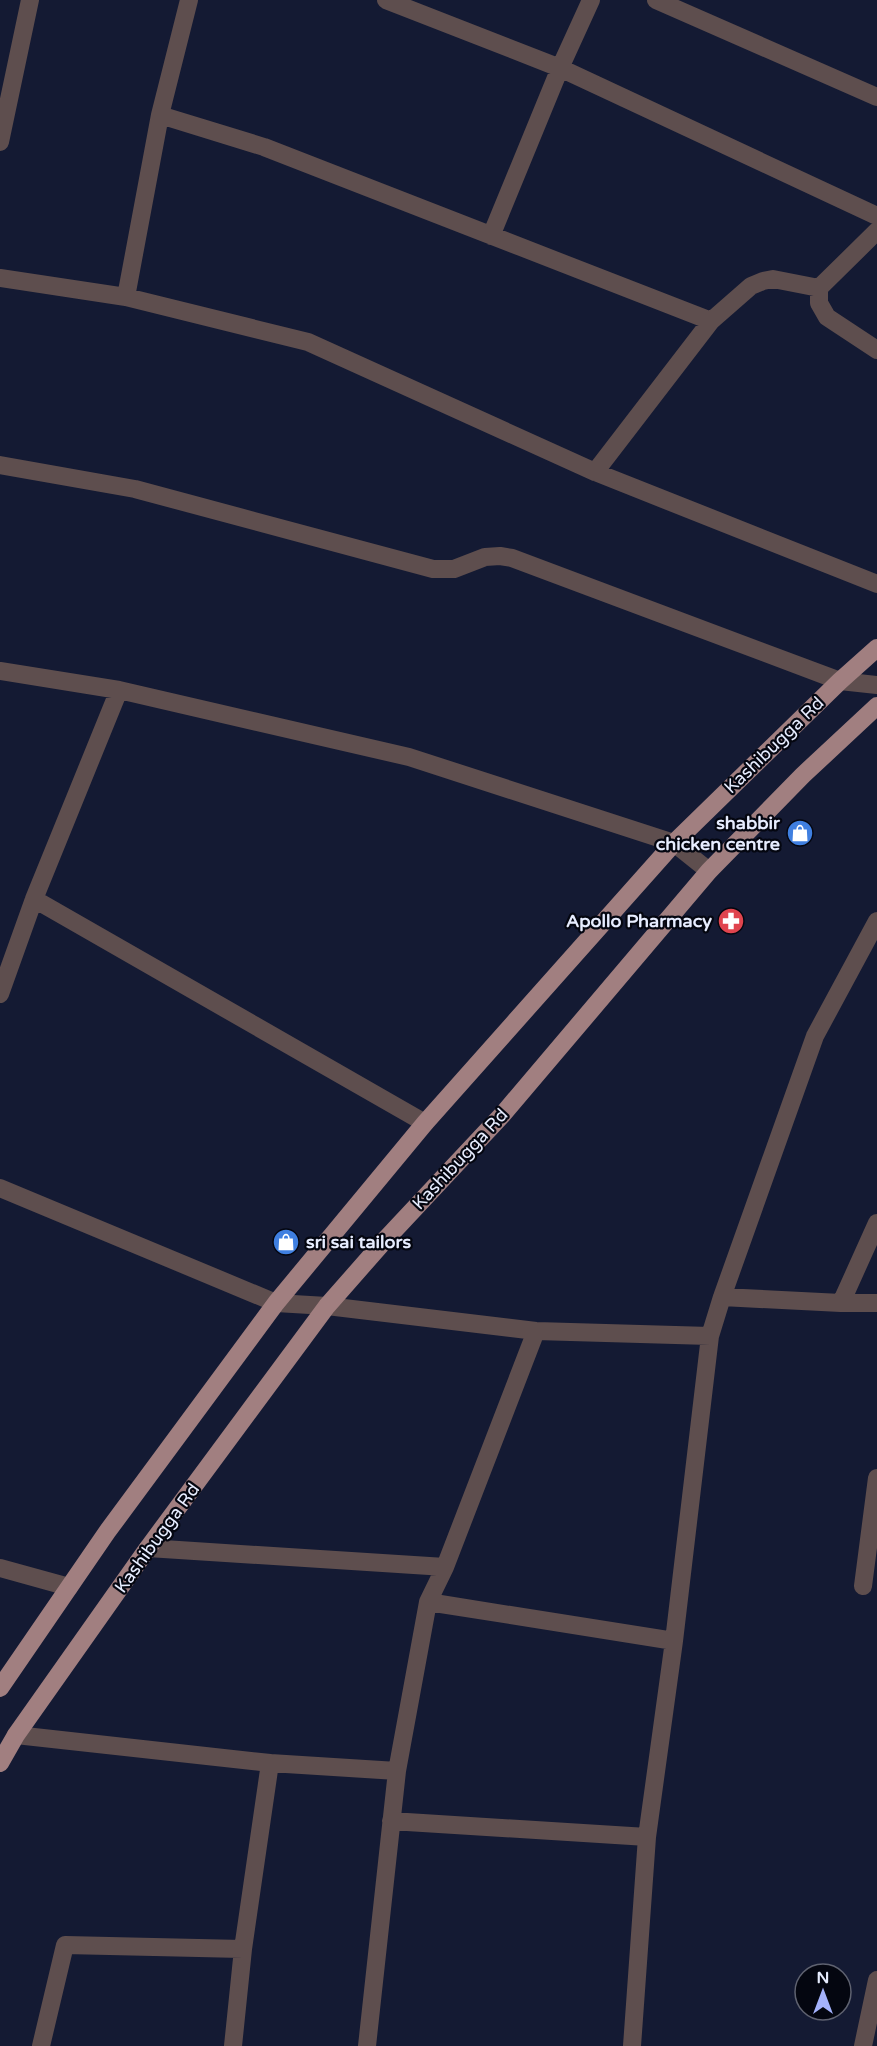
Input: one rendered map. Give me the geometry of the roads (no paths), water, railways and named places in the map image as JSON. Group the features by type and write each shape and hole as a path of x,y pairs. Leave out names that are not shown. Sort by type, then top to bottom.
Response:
{"main road":[{"name":"Kashibugga Rd","path":"0,1688 107,1532 276,1303 425,1123 674,843 840,681 877,648"},
{"name":"Kashibugga Rd","path":"0,1763 16,1735 148,1548 327,1306 385,1240 503,1114 709,871 803,775 877,706"}],"street":[{"path":"0,142 30,0"},
{"path":"126,297 160,115 189,0"},
{"path":"386,0 560,68 877,216"},
{"path":"491,236 560,68 591,0"},
{"path":"656,0 877,97"},
{"path":"160,115 264,147 711,321"},
{"path":"877,231 819,288 819,303 827,317 877,350"},
{"path":"0,278 126,297 308,342 595,472 877,584"},
{"path":"595,472 711,321 751,286 763,281 783,280 819,288"},
{"path":"0,465 135,489 433,569 454,570 485,557 512,558 840,681 877,685"},
{"path":"0,671 119,690 409,757 674,843 709,871"},
{"path":"0,994 34,898 119,690"},
{"path":"34,898 425,1123"},
{"path":"632,2046 647,1837 674,1641 710,1336 815,1036 877,921"},
{"path":"0,1188 276,1303 327,1306 536,1331 710,1336"},
{"path":"841,1303 877,1223"},
{"path":"722,1297 877,1303"},
{"path":"367,2046 390,1821 428,1602 445,1567 536,1331"},
{"path":"863,1586 877,1478"},
{"path":"148,1548 445,1567"},
{"path":"0,1568 69,1587"},
{"path":"428,1602 674,1641"},
{"path":"16,1735 270,1763 397,1772"},
{"path":"233,2046 243,1949 270,1763"},
{"path":"390,1821 647,1837"},
{"path":"41,2046 64,1944 243,1949"},
{"path":"863,2046 877,1980"}],"place":[{"name":"shabbir chicken centre","path":"800,833"},
{"name":"Apollo Pharmacy","path":"731,921"},
{"name":"sri sai tailors","path":"286,1242"}]}
